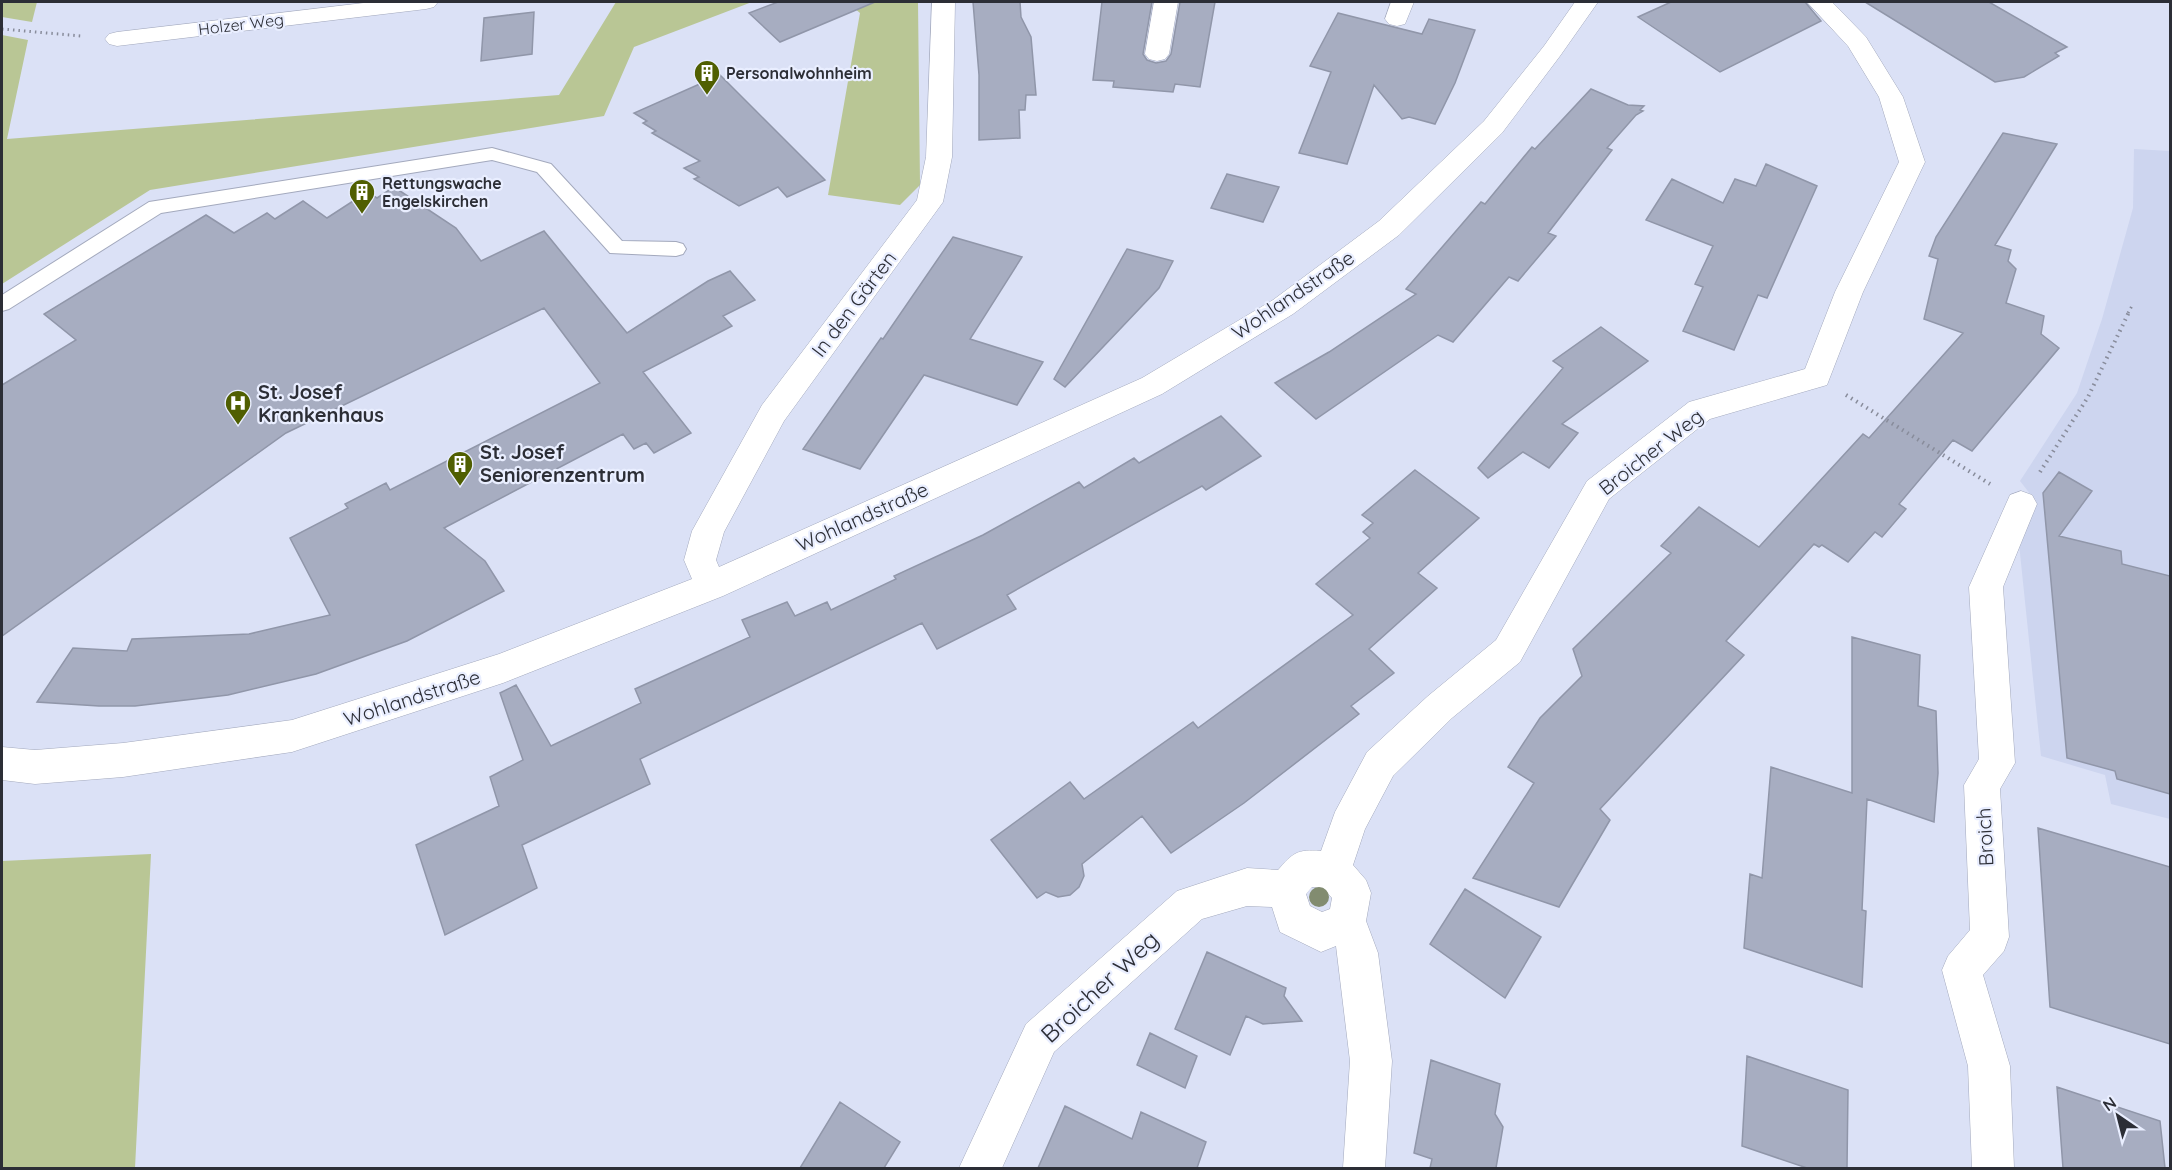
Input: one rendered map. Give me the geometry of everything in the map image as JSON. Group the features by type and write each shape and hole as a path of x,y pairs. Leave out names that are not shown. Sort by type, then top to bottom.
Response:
{"street":[{"path":"220,2 240,24"},
{"name":"Holzer Weg","path":"117,39 240,24 364,5 426,2"},
{"name":"In den Gärten","path":"711,586 700,560 708,531 773,413 930,202 939,157 943,2"},
{"path":"1157,54 1166,2"},
{"name":"Wohlandstraße","path":"2,764 35,767 123,760 292,736 503,668 711,586 1152,386 1283,308 1389,228 1493,127 1552,51 1586,2"},
{"path":"1817,377 1849,292 1912,162 1891,97 1858,42 1819,2"},
{"name":"Broicher Weg","path":"1333,870 1348,824 1380,764 1440,707 1508,651 1598,490 1700,410 1817,377"},
{"name":"Broich","path":"1993,1168 1989,1066 1962,970 1990,937 1982,784 1997,763 1986,587 2020,504"},
{"path":"1347,921 1321,933 1294,918 1286,889 1304,868 1333,870 1352,893 1347,921 1358,953 1371,1061 1364,1168"},
{"name":"Broicher Weg","path":"980,1168 1040,1038 1191,904 1247,887 1286,889"}],"lane":[{"path":"2,304 156,207 492,154 544,168 617,248 676,249"}],"path":[{"path":"2,28 117,39"},
{"path":"1817,377 2020,504 2088,397 2133,304"}],"shaded area":[{"path":"2134,149 2170,151 2170,819 2111,804 2105,775 2041,756 2018,534 2037,503 2020,481 2077,393 2102,319 2133,208"}],"green space":[{"path":"2,2 37,2 32,22 2,17"},
{"path":"616,2 752,2 634,47 604,116 150,190 2,284 2,35 28,40 7,139 559,95"},
{"path":"847,2 918,2 920,185 900,205 828,195 860,13"},
{"path":"151,854 135,1168 2,1168 2,861"}],"building":[{"path":"778,2 875,2 780,42 749,13"},
{"path":"973,2 1020,2 1021,17 1031,37 1036,95 1026,95 1025,110 1019,110 1020,138 979,140 979,75"},
{"path":"1102,2 1152,2 1143,54 1147,60 1156,63 1166,61 1171,54 1180,2 1215,2 1200,87 1175,84 1173,92 1113,87 1114,81 1093,80"},
{"path":"1671,2 1805,2 1821,21 1720,72 1638,17"},
{"path":"1865,2 1989,2 2067,47 2055,53 2059,56 2024,77 1995,82"},
{"path":"534,12 532,54 481,61 484,18"},
{"path":"1338,13 1422,34 1429,19 1475,30 1455,83 1435,124 1409,117 1402,119 1374,85 1347,164 1299,153 1331,72 1310,66"},
{"name":"Personalwohnheim","path":"720,75 825,180 787,197 778,187 739,206 694,179 699,177 684,168 700,161 652,133 656,131 643,123 647,121 634,113"},
{"path":"1591,89 1628,105 1644,106 1640,110 1643,111 1636,115 1607,148 1612,150 1548,233 1556,236 1518,281 1509,277 1453,342 1438,335 1316,419 1275,383 1329,352 1416,294 1406,289 1481,202 1485,204 1532,147 1535,149"},
{"path":"2003,133 2057,144 1995,245 2011,250 2008,261 2016,269 2006,303 2044,316 2041,334 2059,348 1972,451 1953,440 1899,504 1906,509 1882,537 1875,532 1848,562 1822,545 1819,547 1814,544 1726,641 1744,655 1600,809 1610,820 1559,907 1473,878 1534,783 1508,767 1540,718 1582,676 1573,649 1671,553 1661,546 1699,507 1759,547 1863,434 1869,438 1963,333 1924,319 1938,259 1929,256 1936,237"},
{"path":"1766,164 1817,186 1767,298 1758,295 1734,350 1683,331 1703,287 1695,284 1713,246 1646,220 1672,179 1723,203 1735,179 1756,186"},
{"path":"1227,174 1279,187 1263,222 1211,208"},
{"path":"394,187 456,228 481,261 544,231 627,333 708,281 730,271 755,300 723,316 732,326 643,372 691,433 654,453 646,443 634,449 623,434 444,528 485,561 504,591 407,641 316,674 228,695 135,706 37,702 73,648 127,651 132,639 249,634 330,615 290,538 348,508 345,504 386,483 390,490 600,383 544,308 286,433 2,636 2,385 76,340 44,314 206,215 234,233 267,213 275,219 303,201 327,218 367,192 377,198"},
{"path":"953,237 1022,257 970,339 1043,362 1017,405 924,375 860,469 803,449 881,338 883,339"},
{"path":"1127,249 1173,261 1159,288 1065,387 1054,379"},
{"path":"1601,327 1648,361 1562,424 1578,433 1549,468 1523,452 1488,478 1478,468 1563,368 1553,361"},
{"path":"1221,416 1261,456 1206,490 1202,486 1007,595 1016,609 937,649 922,623 640,759 650,784 522,845 537,888 445,935 416,845 499,806 490,777 523,760 500,693 516,685 551,746 641,703 635,689 750,637 742,620 787,602 795,616 827,602 831,610 896,579 894,576 983,535 1079,482 1084,488 1134,458 1139,463"},
{"path":"1415,470 1479,518 1418,573 1437,588 1369,649 1394,673 1351,706 1359,714 1244,803 1171,853 1142,816 1082,864 1084,876 1079,887 1070,895 1058,897 1046,892 1037,898 991,840 1070,782 1084,799 1193,722 1198,728 1353,615 1316,584 1370,538 1363,532 1373,523 1362,515"},
{"path":"2059,472 2092,491 2059,536 2121,551 2122,564 2170,576 2170,794 2117,779 2115,771 2067,758 2043,493"},
{"path":"1852,637 1920,655 1918,706 1936,711 1938,773 1934,822 1867,799 1862,910 1866,911 1862,987 1744,948 1750,874 1762,878 1771,767 1852,793"},
{"path":"2038,828 2170,867 2170,1044 2050,1007"},
{"path":"1465,889 1541,937 1505,998 1430,944"},
{"path":"1207,952 1286,988 1284,996 1302,1021 1263,1024 1246,1016 1230,1055 1175,1029"},
{"path":"1150,1033 1197,1056 1185,1088 1137,1065"},
{"path":"1747,1056 1848,1090 1847,1168 1807,1168 1742,1146"},
{"path":"1431,1060 1500,1084 1495,1114 1503,1127 1496,1168 1430,1168 1432,1159 1414,1153"},
{"path":"2057,1087 2160,1121 2165,1168 2063,1168"},
{"path":"840,1102 900,1142 884,1168 800,1168"},
{"path":"1065,1106 1132,1139 1141,1112 1206,1142 1197,1168 1038,1168"}],"place":[{"name":"Personalwohnheim","path":"707,96"},
{"name":"Rettungswache Engelskirchen","path":"362,215"},
{"name":"St. Josef Krankenhaus","path":"238,426"},
{"name":"St. Josef Seniorenzentrum","path":"460,487"}]}
